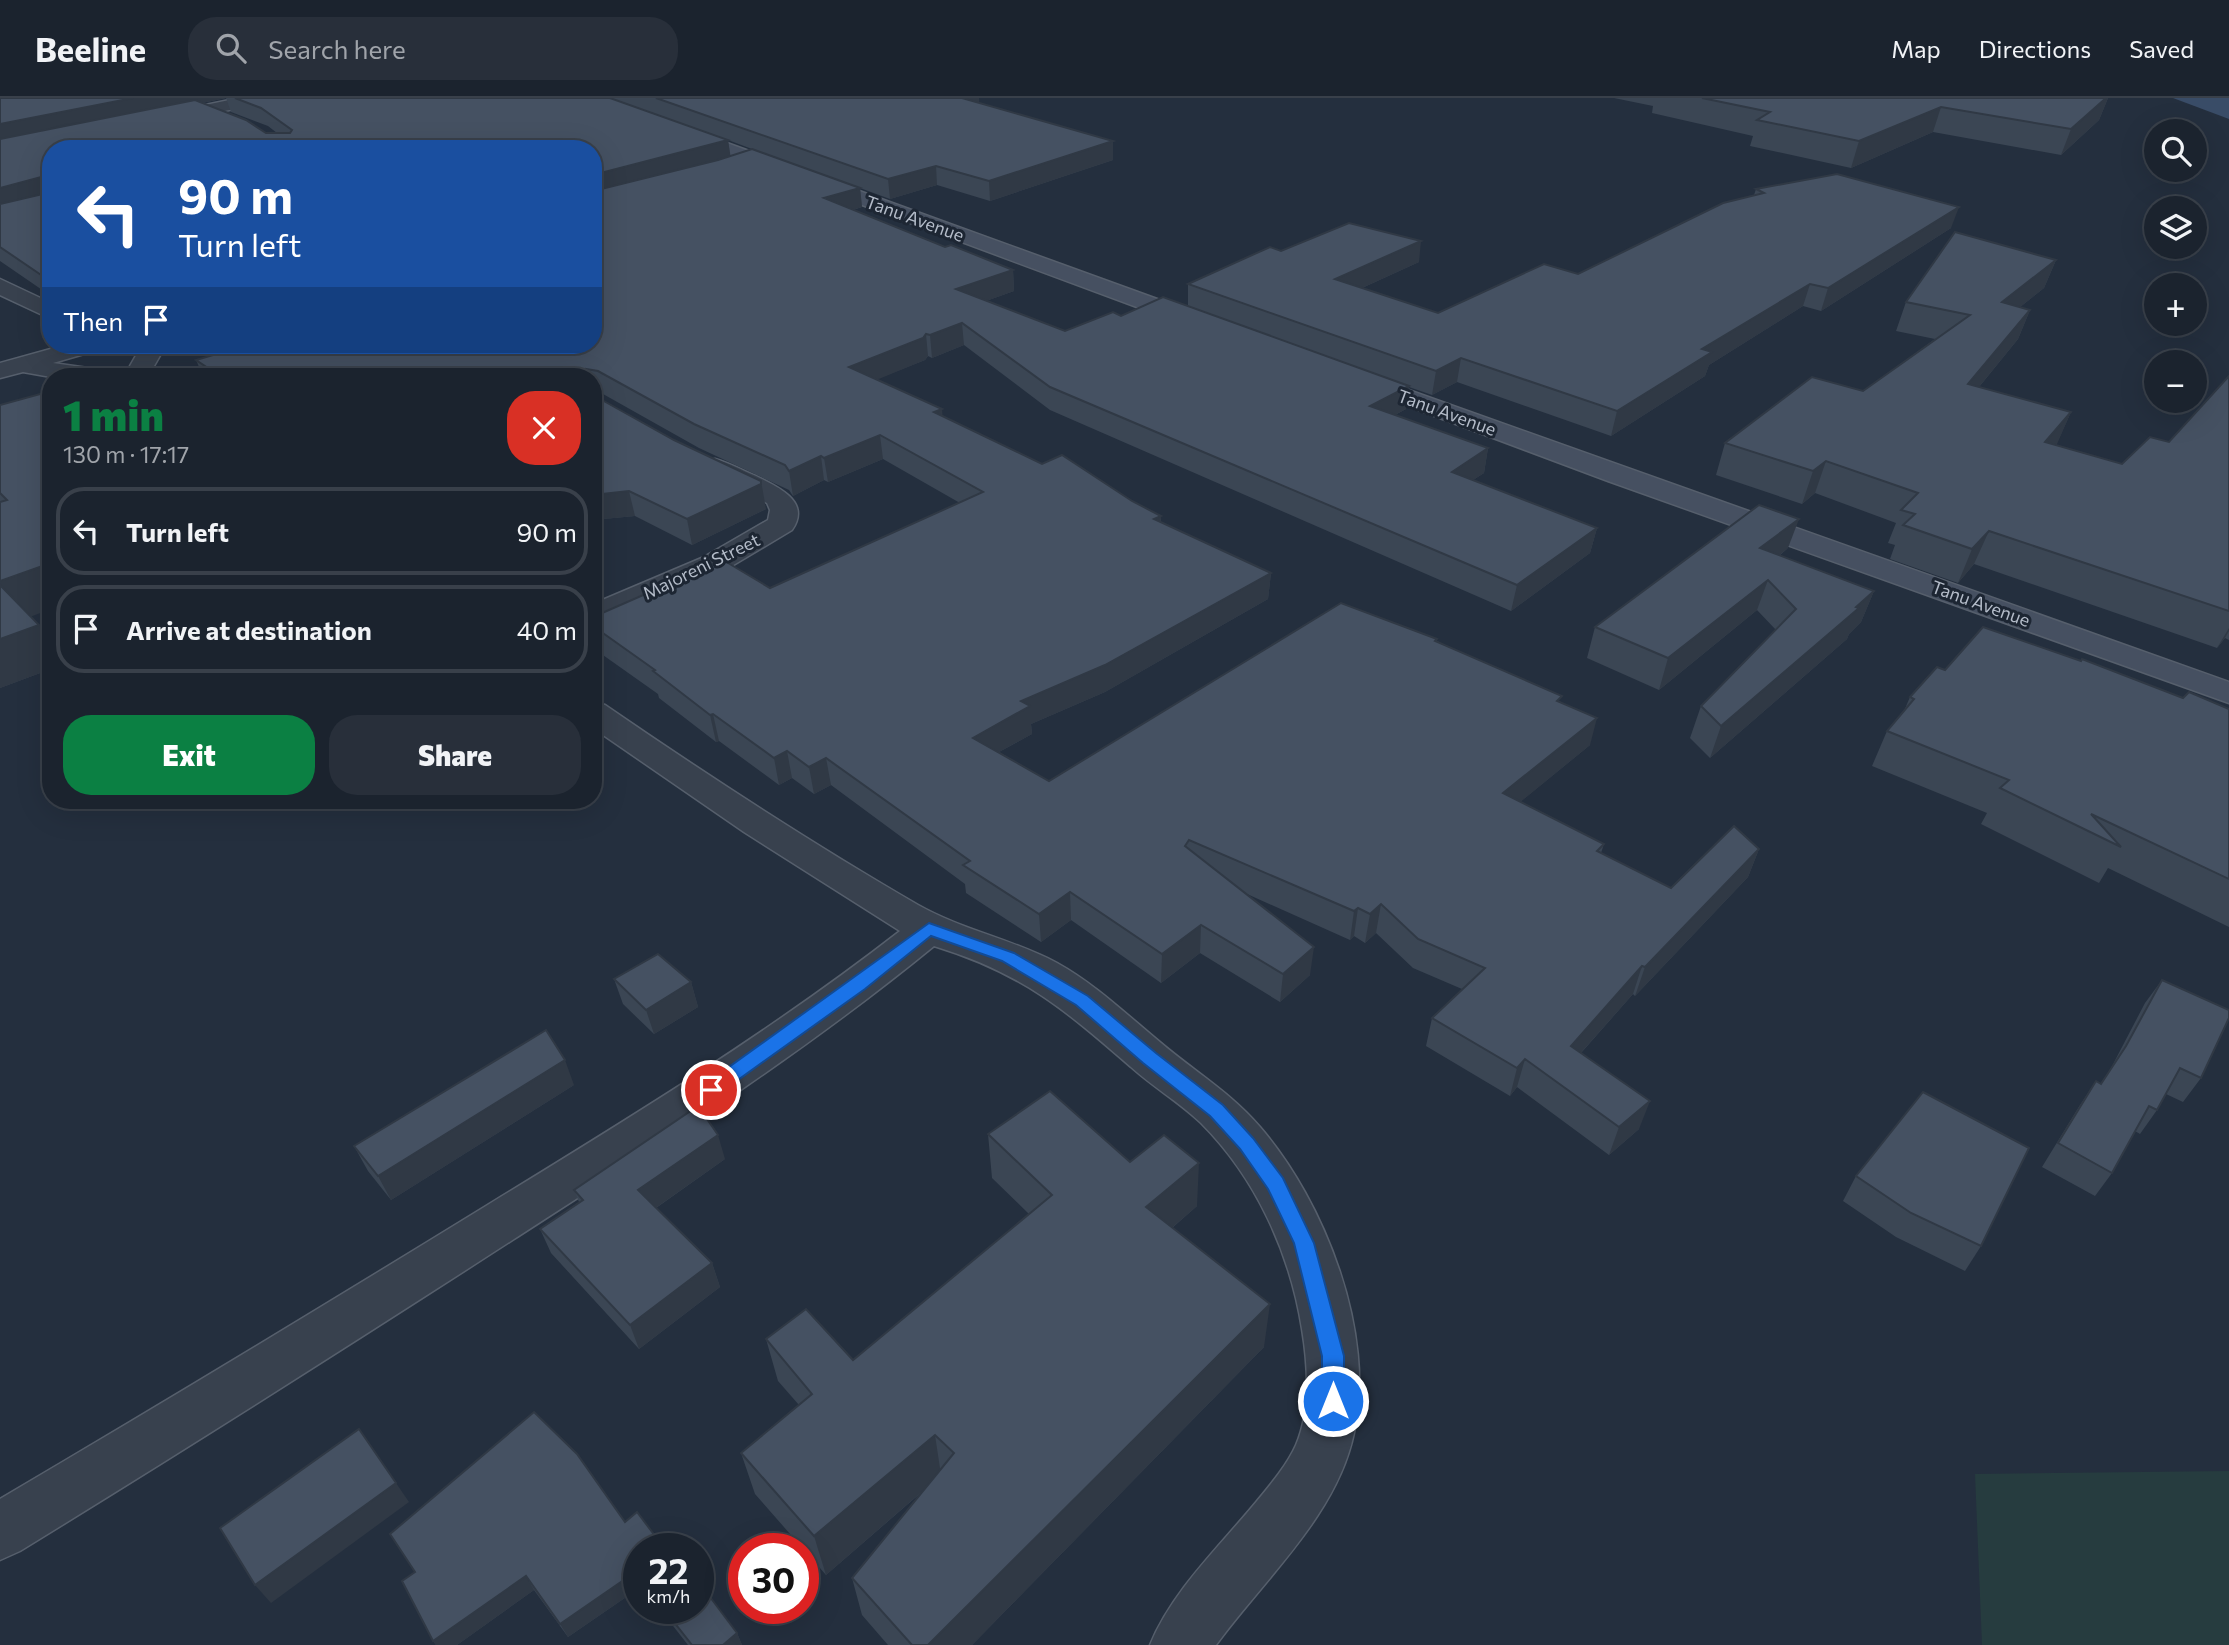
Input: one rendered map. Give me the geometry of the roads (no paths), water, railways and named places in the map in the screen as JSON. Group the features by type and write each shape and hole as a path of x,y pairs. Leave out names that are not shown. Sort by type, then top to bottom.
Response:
{"street":[{"path":"147,122 263,98"},
{"name":"Tanu Avenue","path":"588,98 1213,327"},
{"path":"203,110 234,123"},
{"path":"726,169 752,160"},
{"path":"0,286 42,308"},
{"path":"8,368 58,354"},
{"path":"8,368 42,371"},
{"name":"Tanu Avenue","path":"1330,369 2229,693"},
{"name":"Majoreni Street","path":"602,611 721,560 760,540 782,524 784,510 778,498 689,456"},
{"path":"602,718 738,813 929,929 1008,957 1049,978 1091,1007 1149,1058 1217,1111 1247,1144 1276,1184 1304,1243 1333,1356 1333,1401 1326,1437 1305,1487 1206,1607 1180,1645"},
{"path":"0,1531 251,1379 711,1090 859,985 929,929"}],"water":[{"path":"2173,98 2229,98 2229,119"}]}
